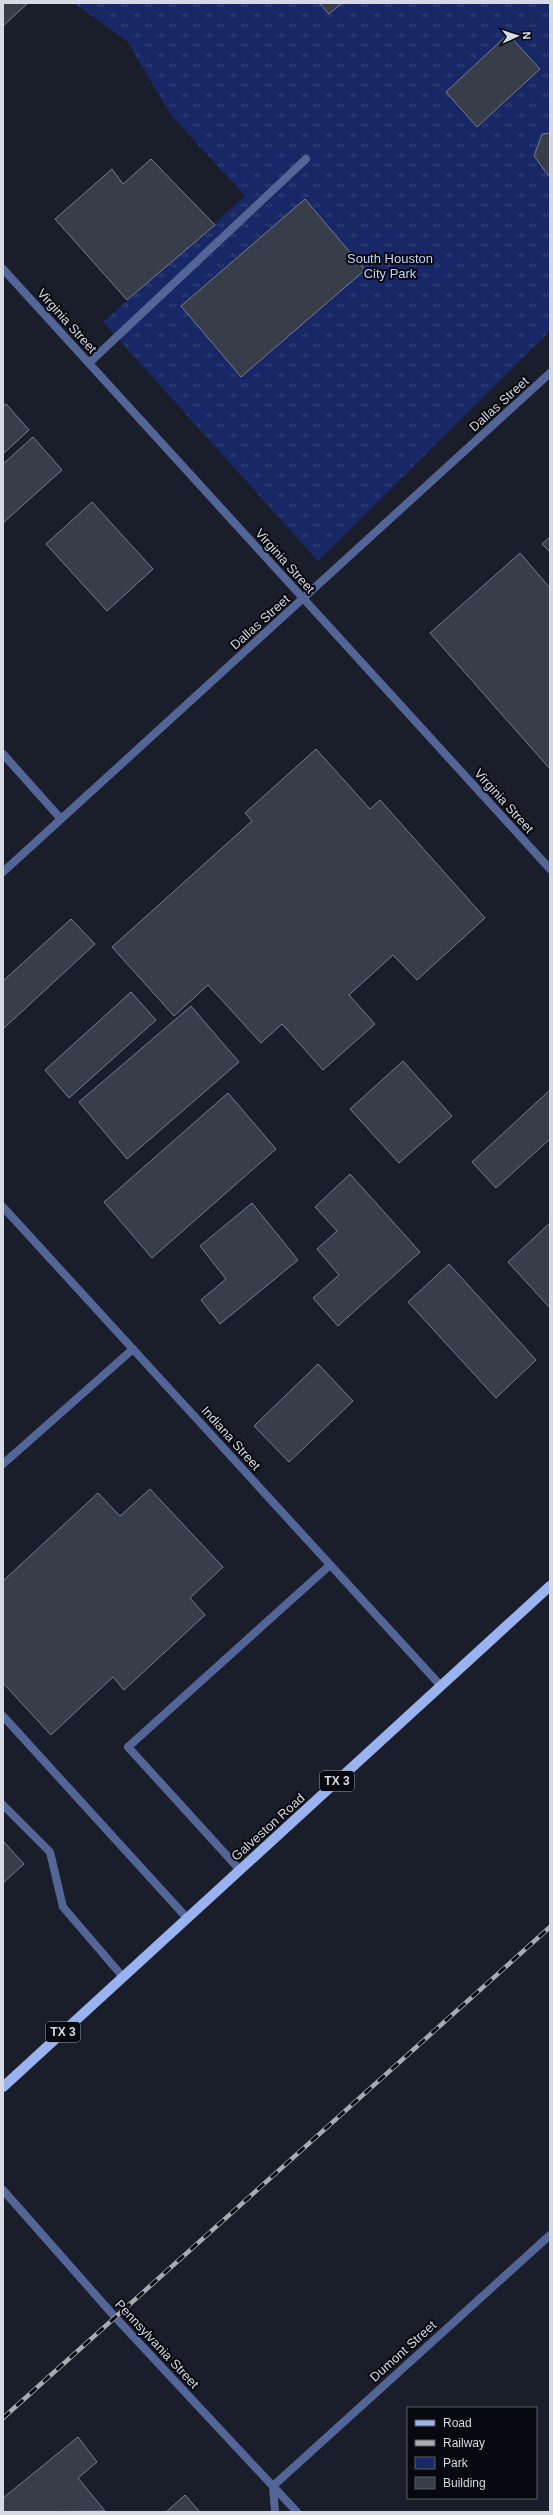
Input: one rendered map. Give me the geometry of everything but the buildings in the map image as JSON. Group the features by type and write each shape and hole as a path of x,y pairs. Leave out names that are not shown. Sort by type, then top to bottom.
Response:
{"main road":[{"name":"Galveston Road","path":"3,2087 550,1586"}],"street":[{"path":"89,363 306,159"},
{"name":"Virginia Street","path":"3,269 550,869"},
{"name":"Dallas Street","path":"3,872 550,373"},
{"path":"3,754 60,819"},
{"name":"Indiana Street","path":"3,1207 441,1686"},
{"path":"3,1464 133,1349"},
{"path":"240,1870 128,1747 330,1565"},
{"path":"3,1716 187,1918"},
{"path":"3,1805 50,1852 63,1907 123,1977"},
{"name":"Pennsylvania Street","path":"3,2190 115,2316 297,2512"},
{"name":"Dumont Street","path":"273,2486 550,2235"},
{"path":"273,2486 275,2512"}],"green space":[{"name":"South Houston City Park","path":"74,3 547,3 550,6 550,331 318,561 103,322 245,196 171,115 127,41"}],"railway":[{"path":"3,2418 550,1927"}]}
